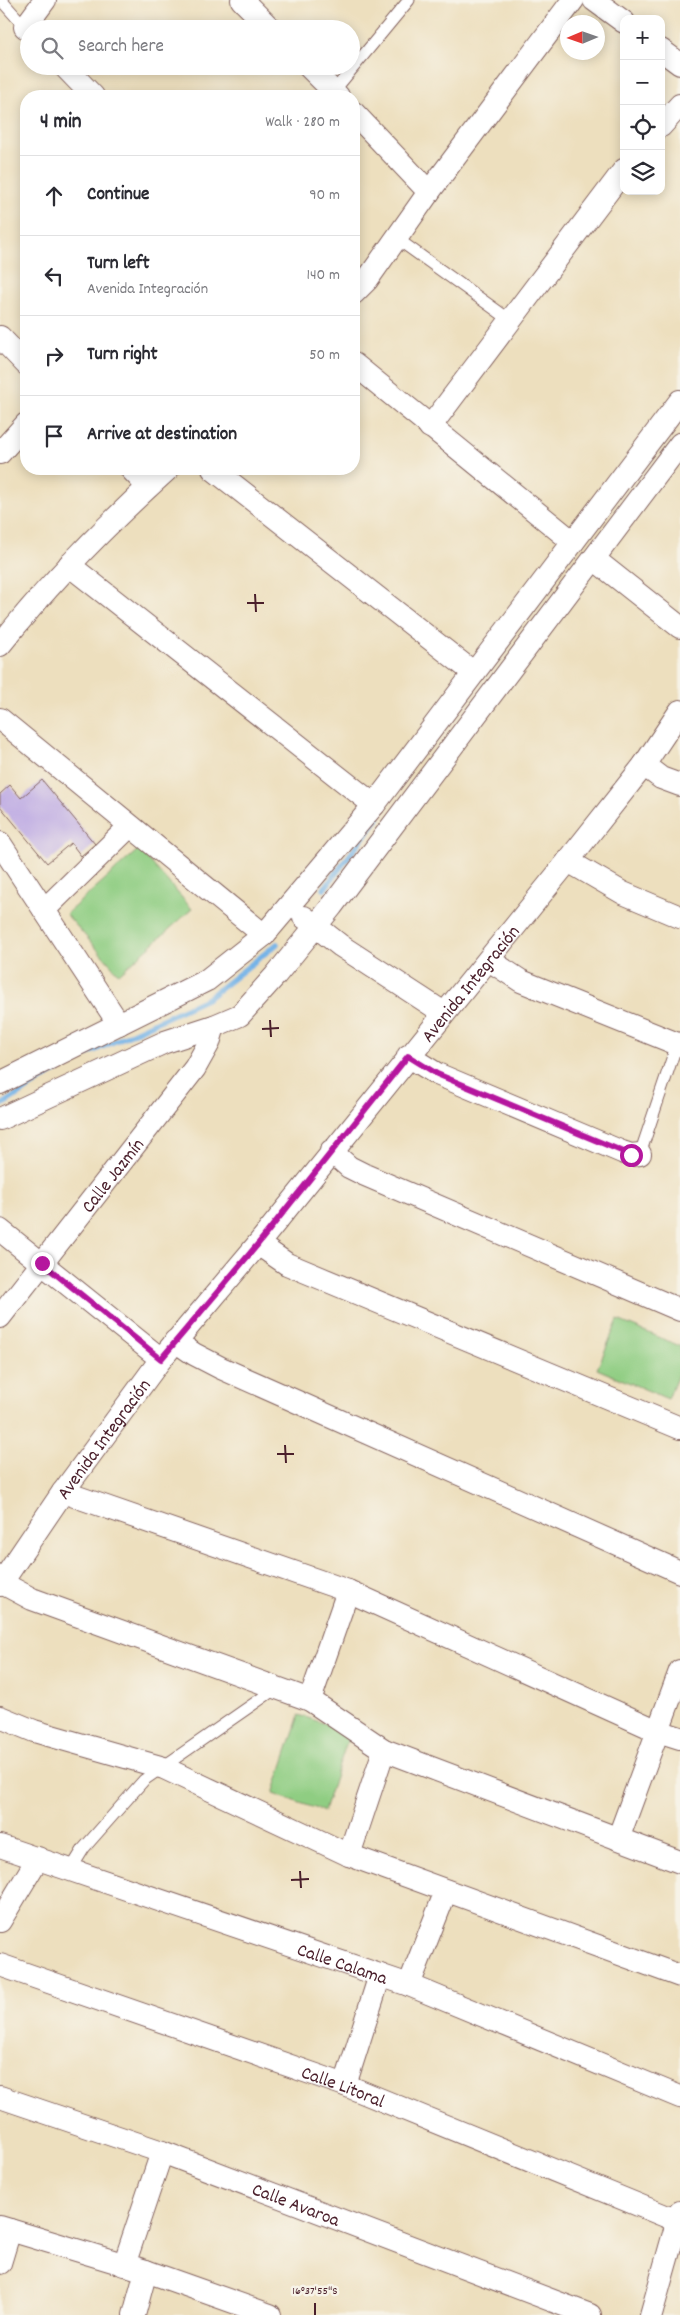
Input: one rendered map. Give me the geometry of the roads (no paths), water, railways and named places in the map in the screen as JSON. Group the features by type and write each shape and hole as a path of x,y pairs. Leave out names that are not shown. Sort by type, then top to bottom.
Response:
{"street":[{"path":"32,20 45,0"},
{"path":"242,0 262,20"},
{"path":"360,287 573,0"},
{"path":"594,0 620,19"},
{"path":"665,53 680,64"},
{"path":"73,75 87,90"},
{"path":"317,75 331,90"},
{"path":"665,122 680,105"},
{"path":"360,119 429,192"},
{"path":"430,427 620,175"},
{"path":"0,338 20,358"},
{"path":"360,369 573,542"},
{"path":"0,1083 207,980 264,935 374,805 680,401"},
{"path":"0,453 20,431"},
{"path":"0,1119 165,1042 214,1026 240,1015 275,976 314,927 680,444"},
{"path":"137,475 148,486"},
{"path":"0,645 69,565 115,516 161,475"},
{"path":"220,475 474,673"},
{"path":"594,559 680,627"},
{"path":"69,565 374,805"},
{"name":"Avenida Integración","path":"1,1584 63,1492 175,1341 258,1244 408,1056 489,960 644,765 680,711"},
{"path":"0,719 264,935"},
{"path":"644,765 661,778 680,785"},
{"path":"44,910 130,826"},
{"path":"0,843 119,1024"},
{"path":"568,861 623,893 680,917"},
{"path":"290,905 314,927 444,1013"},
{"path":"489,960 521,981 679,1044"},
{"name":"Calle Jazmín","path":"0,1316 195,1068 210,1043 214,1026"},
{"path":"408,1056 437,1074 622,1152 631,1155 640,1154"},
{"path":"331,1151 349,1166 364,1174 680,1310"},
{"path":"0,1230 161,1359"},
{"path":"258,1244 288,1264 680,1428"},
{"path":"175,1341 194,1354 221,1368 680,1572"},
{"path":"63,1492 348,1591 658,1731 680,1738"},
{"path":"1,1584 32,1599 275,1689 310,1700 384,1750 680,1862"},
{"path":"310,1700 348,1591"},
{"path":"618,1839 680,1670"},
{"path":"0,1717 34,1731 164,1768 348,1855 680,1976"},
{"path":"348,1855 384,1750"},
{"name":"Calle Calama","path":"0,1846 409,1985 680,2097"},
{"path":"0,1922 38,1858"},
{"path":"409,1985 446,1891"},
{"name":"Calle Litoral","path":"0,1965 345,2084 679,2218"},
{"path":"345,2084 380,1975"},
{"name":"Calle Avaroa","path":"0,2097 162,2152 590,2315"},
{"path":"124,2265 162,2152"},
{"path":"651,2315 679,2218"},
{"path":"0,2263 5,2228 146,2271 270,2315"},
{"path":"134,2315 146,2271"}],"lane":[{"path":"1,0 20,20"},
{"path":"360,62 409,0"},
{"path":"338,90 350,75"},
{"path":"396,238 510,320"},
{"path":"640,1154 679,1044"},
{"path":"71,1869 84,1848 123,1801 144,1780 164,1768 275,1689"}],"waterway":[{"path":"324,889 378,818"},
{"path":"0,1106 72,1061 208,998 277,944"}]}
